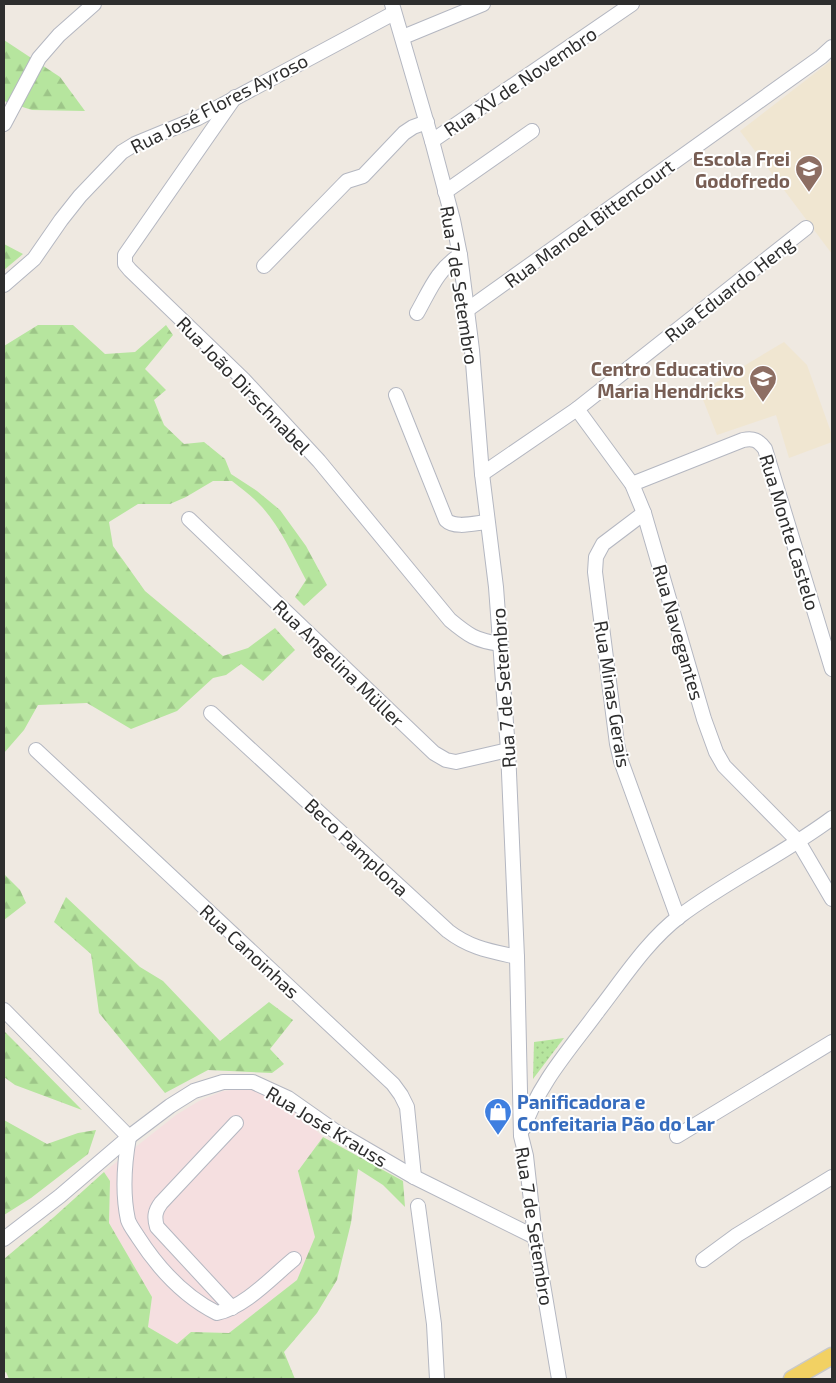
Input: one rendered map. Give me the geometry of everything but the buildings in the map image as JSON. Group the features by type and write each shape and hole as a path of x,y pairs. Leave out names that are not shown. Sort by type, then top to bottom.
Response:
{"main road":[{"path":"792,1379 832,1356"}],"street":[{"path":"4,124 39,58 59,35 94,4"},
{"path":"403,37 483,4"},
{"name":"Rua XV de Novembro","path":"432,141 632,4"},
{"name":"Rua 7 de Setembro","path":"393,8 403,37 446,192 460,255 472,350 482,474 496,587 508,750 517,957 521,1136 526,1156 535,1237 559,1379"},
{"name":"Rua José Flores Ayroso","path":"4,285 34,259 60,220 109,164 122,152 140,141 198,118 393,8"},
{"name":"Rua Manoel Bittencourt","path":"467,310 832,47"},
{"name":"Rua João Dirschnabel","path":"235,97 125,255 126,264 243,379 319,461 450,620 468,635 484,642 501,644"},
{"path":"264,266 343,184 363,176 404,133 413,127 427,122"},
{"path":"446,192 532,131"},
{"name":"Rua Eduardo Heng","path":"482,474 577,409 806,228"},
{"path":"417,313 440,272 446,264 460,255"},
{"path":"396,395 446,520 450,524 456,525 487,522"},
{"name":"Rua Navegantes","path":"577,409 632,484 644,513 698,700 716,752 732,777 798,841 832,899"},
{"name":"Rua Monte Castelo","path":"632,484 743,440 759,441 765,449 832,669"},
{"name":"Rua Minas Gerais","path":"644,513 603,544 596,557 595,572 617,744 621,761 678,918"},
{"name":"Rua Angelina Müller","path":"189,519 434,753 446,760 456,762 508,750"},
{"name":"Beco Pamplona","path":"211,713 448,931 461,941 475,948 517,957"},
{"name":"Rua Canoinhas","path":"36,750 393,1084 407,1107 414,1178"},
{"path":"521,1136 534,1102 544,1086 602,1006 659,935 695,906 832,818"},
{"path":"4,1010 129,1137 125,1163 124,1191 129,1223 149,1254 178,1284 204,1306 217,1313 232,1308 245,1299 294,1259"},
{"path":"677,1136 832,1042"},
{"name":"Rua José Krauss","path":"4,1239 170,1106 194,1091 223,1082 253,1082 288,1098 335,1131 414,1178 535,1237"},
{"path":"520,1083 531,1086 544,1086"},
{"path":"232,1308 157,1227 154,1218 156,1210 236,1123"},
{"path":"703,1260 746,1230 832,1177"},
{"path":"418,1206 434,1324 437,1379"},
{"path":"178,1284 193,1267"}],"shaded area":[{"name":"Escola Frei Godofredo","path":"832,60 832,254 740,131"},
{"name":"Centro Educativo Maria Hendricks","path":"784,342 807,365 832,435 832,442 789,458 776,415 717,435 700,392"},
{"path":"255,1087 289,1104 323,1137 298,1171 315,1237 297,1280 229,1333 191,1332 177,1344 148,1327 152,1297 109,1223 110,1182 104,1172 176,1115 199,1101 223,1091"}],"green space":[{"path":"4,40 60,77 85,111 32,110 4,101"},
{"path":"4,244 23,254 4,270"},
{"path":"38,325 73,325 105,354 135,352 166,325 173,335 145,369 166,390 154,400 164,425 184,444 204,442 225,459 231,474 257,491 280,510 306,546 327,585 304,606 295,597 306,580 291,551 275,523 262,507 232,481 213,481 170,504 138,504 109,522 113,546 145,591 223,656 248,648 275,628 295,650 263,681 241,664 226,675 213,678 177,711 131,729 87,703 38,705 24,730 4,753 4,346"},
{"path":"4,874 20,890 26,903 4,920"},
{"path":"66,897 140,967 163,981 220,1041 269,1002 293,1020 270,1049 284,1064 272,1073 208,1070 165,1093 99,1013 91,954 54,922"},
{"path":"4,1031 82,1110 15,1085 4,1077"},
{"path":"564,1038 533,1079 534,1042"},
{"path":"4,1120 47,1144 78,1133 96,1130 88,1154 31,1198 4,1215"},
{"path":"323,1137 403,1181 405,1207 383,1185 358,1169 351,1223 337,1280 317,1313 284,1352 295,1379 9,1379 6,1372 4,1373 4,1259 104,1172 110,1181 109,1223 152,1297 148,1327 177,1344 191,1332 229,1333 297,1280 315,1237 298,1171"}],"place":[{"name":"Escola Frei Godofredo","path":"809,193"},
{"name":"Centro Educativo Maria Hendricks","path":"763,403"},
{"name":"Panificadora e Confeitaria Pão do Lar","path":"498,1136"}]}
